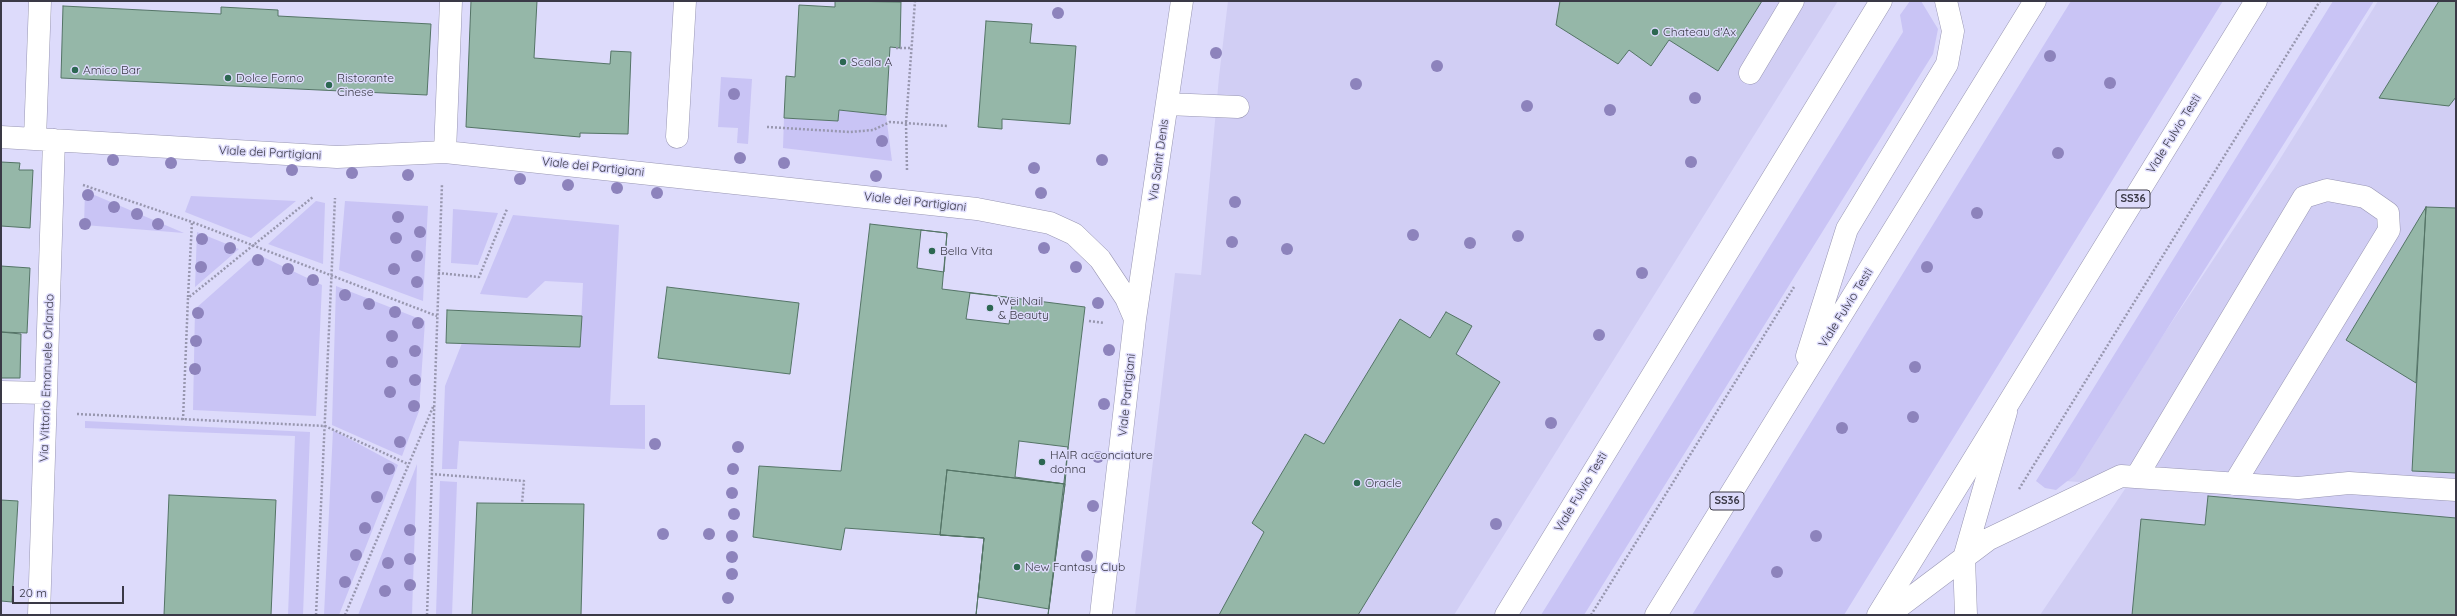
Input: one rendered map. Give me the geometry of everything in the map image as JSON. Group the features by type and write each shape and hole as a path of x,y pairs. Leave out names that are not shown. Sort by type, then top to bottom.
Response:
{"street":[{"name":"Via Vittorio Emanuele Orlando","path":"39,615 46,393 45,140 40,1"},
{"path":"444,152 451,1"},
{"path":"677,137 685,1"},
{"name":"Via Saint Denis","path":"1135,319 1168,104 1182,1"},
{"path":"1750,73 1793,1"},
{"name":"Viale Fulvio Testi","path":"1506,615 1881,1"},
{"path":"1797,388 1847,229 1947,64 1953,32 1946,1"},
{"name":"Viale Fulvio Testi","path":"1656,615 2035,1"},
{"name":"Viale Fulvio Testi","path":"1878,615 2010,398 2256,1"},
{"path":"1168,104 1238,107"},
{"name":"Viale dei Partigiani","path":"1,138 337,157 444,152 977,209 1050,223 1074,234 1100,259 1126,298 1135,319"},
{"path":"2136,476 2304,197 2327,190 2365,197 2388,213 2389,230 2234,484"},
{"name":"Viale Partigiani","path":"1101,615 1135,319"},
{"path":"1,392 46,393"},
{"path":"1966,615 1964,558 2010,398"},
{"path":"1888,615 1989,539 2121,476 2298,488 2349,483 2456,490"}],"path":[{"path":"907,174 906,123 915,1"},
{"path":"2025,480 2320,1"},
{"path":"896,48 911,48"},
{"path":"767,127 850,132 873,130 890,122 948,126"},
{"path":"81,185 192,222 437,316"},
{"path":"188,298 313,197"},
{"path":"316,615 335,198"},
{"path":"426,615 441,202"},
{"path":"438,273 479,276 507,209"},
{"path":"183,420 192,222"},
{"path":"1592,615 1796,285"},
{"path":"345,615 434,406"},
{"path":"70,414 325,426 408,464"},
{"path":"431,474 524,480 522,503"}],"shaded area":[{"path":"1228,1 1838,1 1454,615 1135,615 1175,273 1201,275 1219,77"},
{"path":"1910,1 1921,1 1938,29 1933,54 1584,615 1541,615 1903,32 1900,15"},
{"path":"2071,1 2223,1 1844,615 1692,615"},
{"path":"2333,1 2374,1 2075,475 2056,490 2045,488 2036,481"},
{"path":"2378,1 2456,1 2456,615 2040,615 2127,486 2066,481 2275,167"},
{"path":"721,77 752,79 748,144 737,143 738,128 718,127"},
{"path":"839,110 886,115 892,161 783,148 784,118 838,121"},
{"path":"85,191 184,233 84,225"},
{"path":"191,196 296,201 251,238 185,212"},
{"path":"316,201 325,203 323,264 268,244"},
{"path":"345,201 428,206 423,301 339,270"},
{"path":"453,209 498,213 478,265 451,263"},
{"path":"513,215 619,225 610,405 645,405 645,449 459,441 457,469 442,469 445,386 462,343 580,347 583,283 545,281 527,298 480,294"},
{"path":"197,232 239,249 195,287"},
{"path":"257,254 322,285 316,416 193,410 195,309"},
{"path":"336,286 425,321 419,411 402,456 332,425"},
{"path":"85,421 310,432 303,615 288,615 295,436 85,428"},
{"path":"333,430 398,465 339,615 324,615"},
{"path":"417,464 412,615 358,615"},
{"path":"440,481 457,482 452,615 436,615"}],"building":[{"path":"471,1 537,1 534,58 610,64 611,51 631,52 628,134 580,133 580,137 466,127"},
{"name":"Scala A","path":"835,1 901,2 900,48 890,47 886,115 839,110 838,121 784,118 786,76 795,77 799,5 835,7"},
{"name":"Chateau d'Ax","path":"1560,1 1762,1 1718,71 1669,40 1651,66 1629,50 1618,64 1556,25"},
{"path":"2439,1 2456,1 2456,97 2449,106 2379,98"},
{"path":"63,6 221,14 221,7 278,10 278,16 431,24 427,95 61,78"},
{"path":"986,21 1032,24 1030,43 1076,46 1070,124 1002,119 1002,129 978,127"},
{"path":"1,162 20,163 19,170 33,170 30,228 1,226"},
{"path":"2426,207 2416,383 2346,340"},
{"path":"2426,207 2456,208 2456,473 2412,471"},
{"path":"870,224 947,233 942,289 1085,307 1048,615 976,615 984,538 845,528 841,550 753,537 759,466 841,471"},
{"name":"Bella Vita","path":"921,230 947,233 944,272 917,268"},
{"path":"1,266 30,268 27,333 1,332"},
{"path":"667,287 799,303 790,374 658,358"},
{"name":"Wei Nail & Beauty","path":"970,293 1013,298 1009,324 966,319"},
{"path":"447,310 582,316 580,347 446,343"},
{"name":"Oracle","path":"1446,312 1472,326 1456,354 1500,382 1358,615 1219,615 1264,532 1252,523 1305,434 1324,444 1400,319 1430,338"},
{"path":"1,332 21,334 20,378 1,378"},
{"name":"HAIR acconciature donna","path":"1019,441 1068,447 1065,484 1015,477"},
{"name":"New Fantasy Club","path":"947,470 1065,484 1048,615 976,615 984,538 940,535"},
{"name":"New Fantasy Club","path":"947,470 1065,484 1049,609 978,597 984,538 940,535"},
{"path":"169,495 276,500 271,615 164,615"},
{"path":"2208,496 2456,518 2456,615 2132,615 2141,519 2205,525"},
{"path":"1,500 18,501 12,602 1,601"},
{"path":"477,503 584,504 581,615 472,615"}],"place":[{"name":"Chateau d'Ax","path":"1655,32"},
{"name":"Scala A","path":"843,62"},
{"name":"Amico Bar","path":"75,70"},
{"name":"Dolce Forno","path":"228,78"},
{"name":"Ristorante Cinese","path":"329,85"},
{"name":"Bella Vita","path":"932,251"},
{"name":"Wei Nail & Beauty","path":"990,308"},
{"name":"HAIR acconciature donna","path":"1042,462"},
{"name":"Oracle","path":"1357,483"},
{"name":"New Fantasy Club","path":"1017,567"}]}
